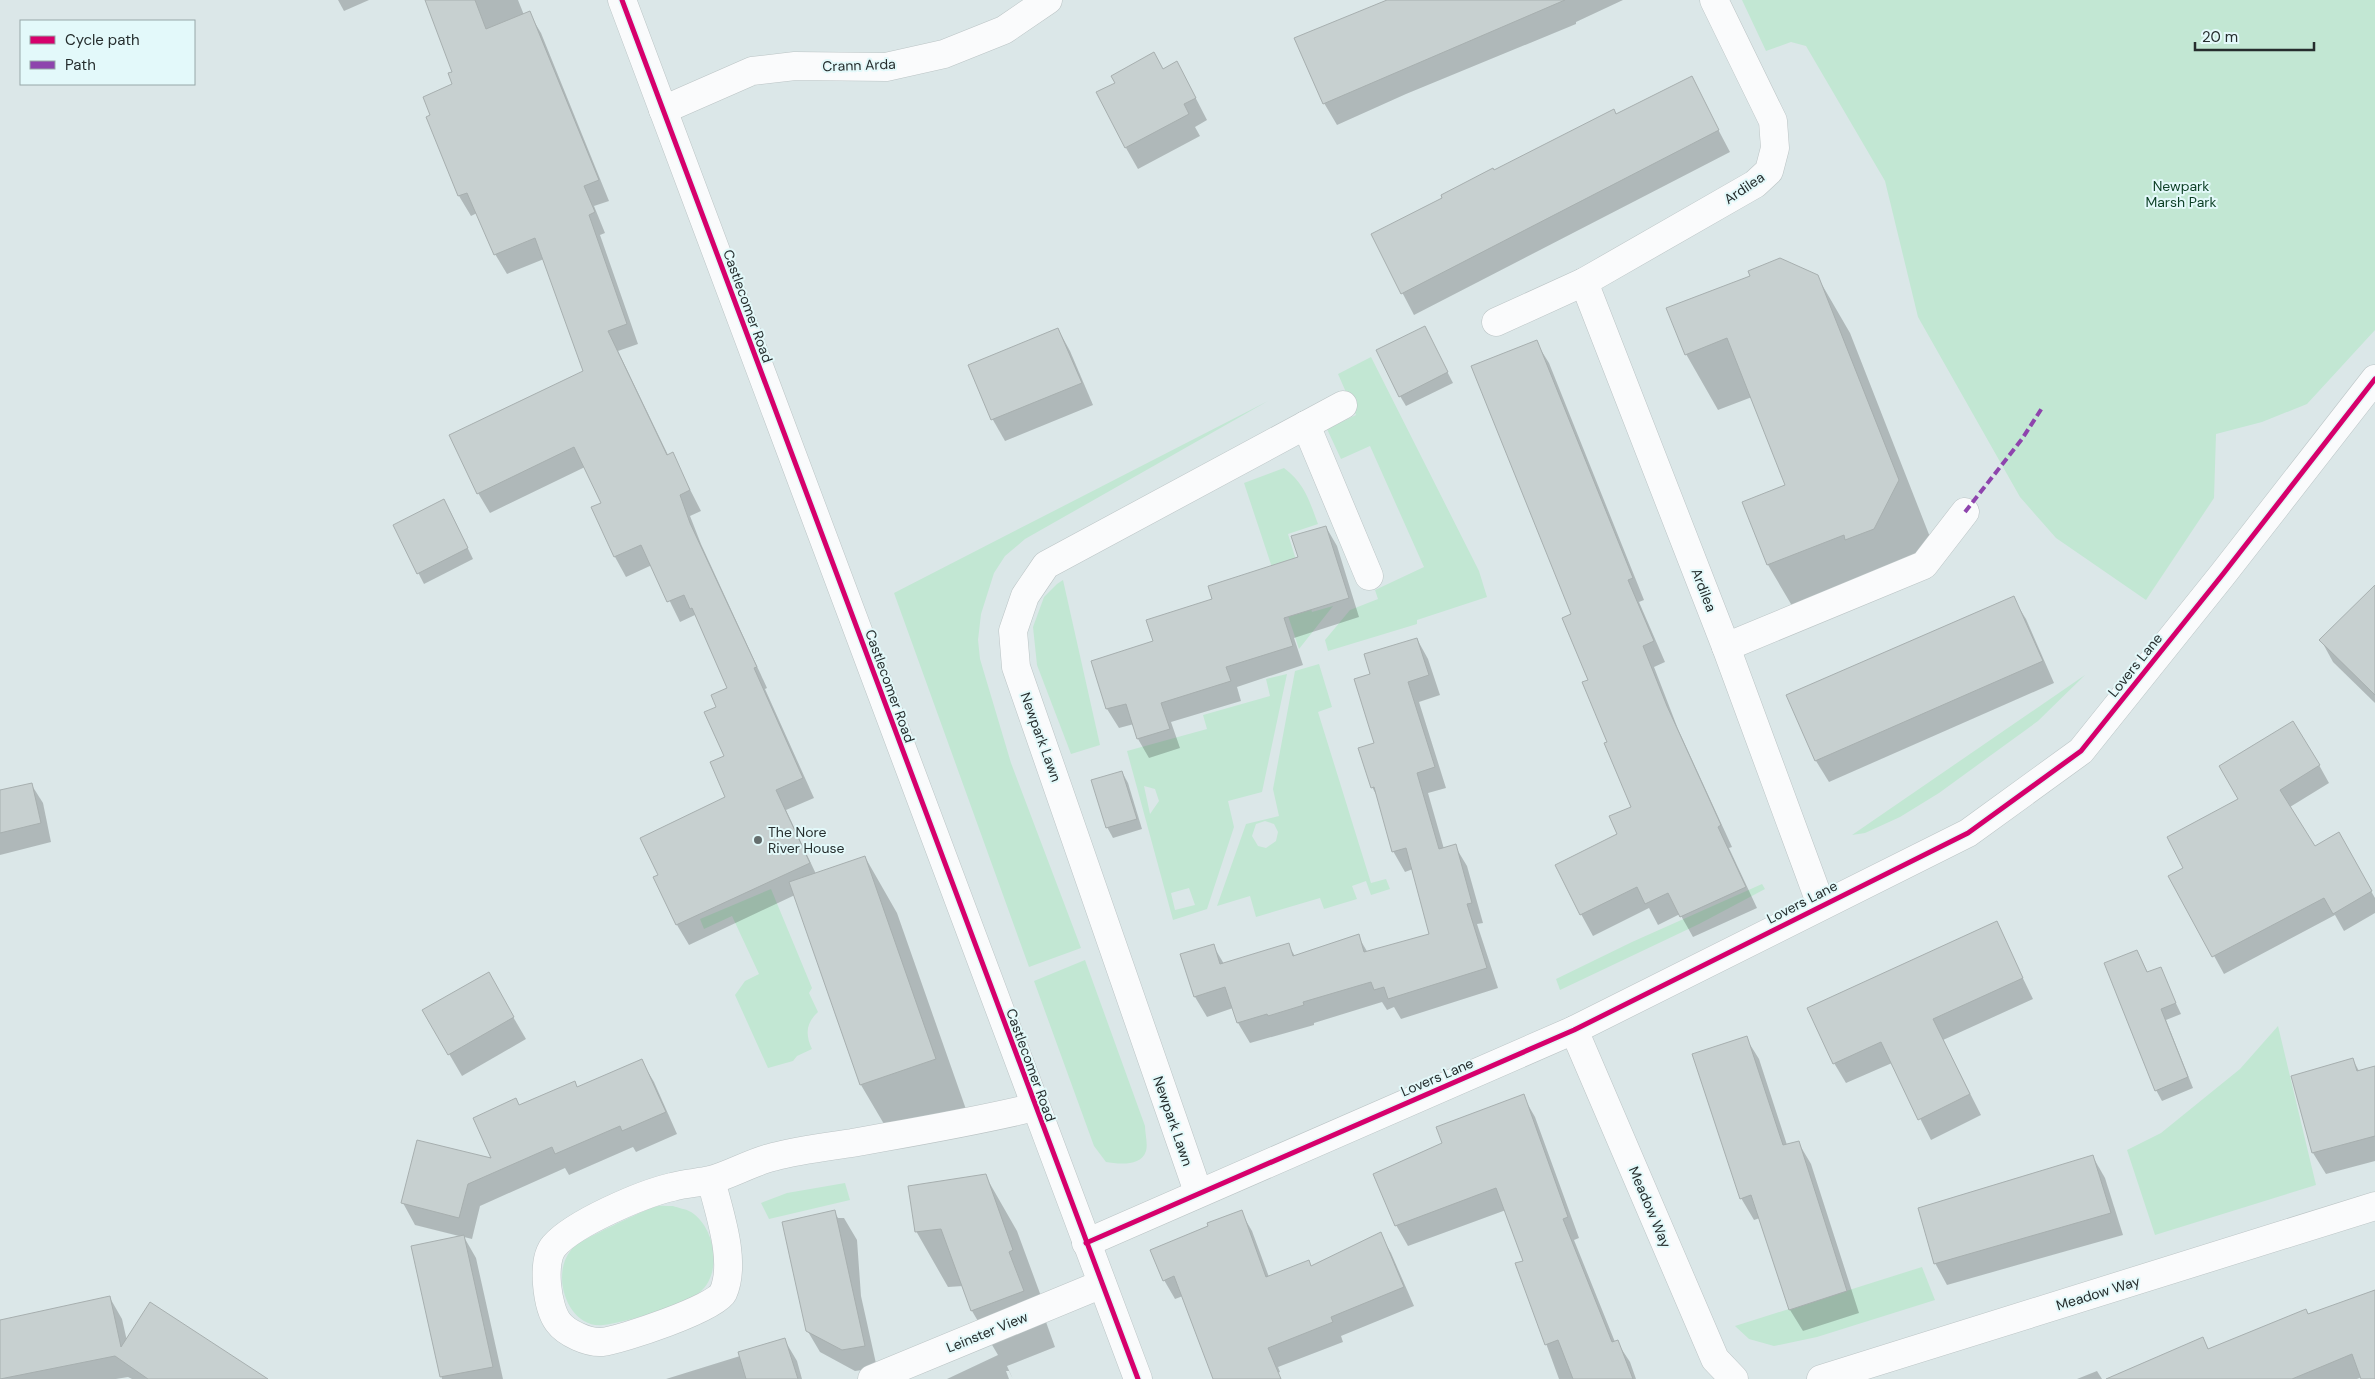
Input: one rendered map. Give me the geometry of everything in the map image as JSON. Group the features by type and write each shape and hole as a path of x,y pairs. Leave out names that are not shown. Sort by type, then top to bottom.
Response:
{"street":[{"name":"Castlecomer Road","path":"622,0 1034,1107 1138,1379"},
{"name":"Crann Arda","path":"663,110 752,71 795,66 886,67 944,54 1004,30 1048,0"},
{"name":"Ardilea","path":"1496,322 1584,282 1755,184 1769,171 1775,148 1772,121 1714,0"},
{"name":"Ardilea","path":"1584,282 1726,647 1822,905"},
{"name":"Lovers Lane","path":"1086,1243 1198,1192 1574,1030 1968,833 2081,751 2223,574 2375,379"},
{"name":"Newpark Lawn","path":"1198,1192 1016,667 1013,631 1025,596 1046,565 1343,406"},
{"path":"1306,425 1369,576"},
{"path":"1726,647 1924,565 1965,512"},
{"name":"Meadow Way","path":"1574,1030 1715,1359 1734,1379"},
{"path":"718,1177 729,1275 722,1295 707,1306 615,1340 599,1342 577,1336 558,1323 548,1295 546,1271 552,1248 566,1234 644,1194 718,1177 773,1157 986,1119 1034,1107"},
{"name":"Meadow Way","path":"1822,1379 2375,1206"},
{"name":"Leinster View","path":"872,1379 1102,1284"}],"green space":[{"name":"Newpark Marsh Park","path":"1742,0 2375,0 2375,330 2307,404 2262,422 2216,434 2214,498 2146,600 2056,538 2020,497 1918,317 1885,181 1806,46 1791,42 1766,51"},
{"path":"1371,357 1479,571 1487,597 1417,620 1417,624 1328,651 1325,640 1350,610 1378,599 1375,590 1424,567 1370,446 1341,459 1327,429 1356,415 1338,374"},
{"path":"1268,401 1025,539 1005,556 994,573 981,614 978,640 980,659 1011,763 1081,948 1029,967 894,593"},
{"path":"1284,468 1302,486 1318,524 1288,534 1312,612 1333,606 1299,649 1244,483"},
{"path":"1063,580 1100,745 1071,754 1037,665 1033,627 1044,597"},
{"path":"1319,664 1332,707 1318,712 1371,883 1386,879 1390,889 1371,895 1366,881 1352,886 1357,899 1324,909 1320,898 1256,917 1250,896 1217,906 1246,824 1279,816 1273,789 1295,671","holes":["1265,821 1274,824 1278,832 1276,841 1266,848 1258,846 1252,836 1256,824"]},
{"path":"1287,674 1262,792 1228,801 1234,827 1207,909 1173,920 1127,751 1207,729 1203,715 1270,696 1266,679","holes":["1144,786 1155,789 1159,801 1150,814","1189,888 1195,905 1175,910 1171,893"]},
{"path":"2085,675 2038,721 1939,793 1900,817 1865,833 1852,835"},
{"path":"1762,884 1765,889 1699,924 1560,990 1556,979 1632,942"},
{"path":"771,889 812,988 809,993 818,1012 811,1020 808,1029 808,1038 812,1049 797,1056 793,1061 768,1068 735,995 745,981 759,974 732,916 704,929 700,919"},
{"path":"1085,960 1145,1126 1146,1151 1139,1160 1134,1162 1123,1164 1106,1162 1094,1146 1034,981"},
{"path":"2278,1026 2316,1185 2155,1235 2127,1150 2161,1133 2240,1069"},
{"path":"845,1183 850,1200 769,1219 761,1203 787,1193"},
{"path":"673,1206 691,1212 706,1228 713,1250 714,1262 712,1274 707,1284 700,1292 681,1302 654,1313 625,1321 603,1325 590,1324 579,1318 565,1296 562,1282 567,1256 575,1246 654,1207"},
{"path":"1922,1267 1935,1300 1817,1337 1774,1346 1749,1339 1735,1326"}],"building":[{"path":"425,0 475,0 486,29 530,11 599,180 584,186 595,212 589,215 627,324 608,331 667,455 673,452 690,490 680,495 690,523 757,667 754,668 803,778 776,790 810,863 676,925 653,877 658,875 640,838 725,797 710,762 724,756 704,712 716,707 711,695 727,688 692,608 690,609 684,595 667,602 641,545 614,557 591,507 601,503 574,447 477,494 449,435 583,371 535,238 494,255 467,193 458,196 426,117 430,115 423,97 452,84 448,73 452,72"},
{"path":"1387,0 1565,0 1323,104 1294,38"},
{"path":"1154,52 1163,69 1177,61 1196,98 1184,104 1189,114 1125,148 1096,92 1115,83 1111,76"},
{"path":"1692,76 1719,130 1401,294 1371,234 1442,198 1441,195 1493,168 1494,170 1614,109 1616,114"},
{"path":"1780,258 1818,275 1899,480 1874,529 1845,540 1844,535 1767,565 1742,502 1785,485 1727,338 1685,355 1666,308 1750,276 1748,271"},
{"path":"1425,326 1448,372 1399,397 1376,350"},
{"path":"1058,328 1082,383 991,420 968,365"},
{"path":"1537,340 1633,578 1628,580 1654,641 1643,646 1667,706 1721,825 1718,827 1746,887 1680,917 1668,893 1645,904 1637,887 1580,915 1555,865 1617,834 1609,816 1631,807 1604,743 1607,742 1582,682 1588,680 1562,618 1571,614 1471,366"},
{"path":"444,499 468,548 417,574 393,525"},
{"path":"1326,526 1349,598 1284,618 1293,646 1226,667 1231,681 1161,703 1170,729 1137,739 1126,704 1106,709 1091,661 1153,641 1146,620 1212,599 1208,586 1298,557 1291,536"},
{"path":"2375,585 2375,695 2319,640"},
{"path":"2014,596 2043,661 1815,761 1786,695"},
{"path":"1417,638 1429,675 1408,682 1435,767 1417,773 1439,849 1456,844 1472,903 1467,904 1487,968 1388,999 1384,987 1374,990 1371,982 1303,1002 1304,1005 1237,1023 1225,987 1194,997 1180,954 1214,944 1220,964 1289,943 1293,956 1359,934 1364,952 1429,934 1406,848 1392,852 1374,787 1371,788 1358,748 1374,743 1354,679 1370,674 1364,654"},
{"path":"2293,721 2320,765 2280,790 2315,846 2339,832 2372,891 2333,914 2324,898 2212,957 2168,876 2183,868 2167,837 2238,799 2219,766"},
{"path":"1122,771 1137,819 1106,828 1091,780"},
{"path":"32,783 41,823 0,833 0,790"},
{"path":"865,856 936,1059 860,1085 789,882"},
{"path":"1997,921 2023,978 1933,1019 1970,1094 1918,1120 1881,1042 1833,1064 1807,1008"},
{"path":"2137,950 2147,972 2161,967 2176,1003 2161,1009 2188,1077 2155,1091 2104,963"},
{"path":"489,972 514,1017 448,1055 422,1010"},
{"path":"1747,1036 1783,1145 1799,1141 1847,1291 1789,1310 1751,1195 1740,1199 1692,1054"},
{"path":"2353,1058 2357,1071 2375,1066 2375,1136 2312,1153 2291,1076"},
{"path":"642,1059 666,1112 622,1131 620,1126 555,1154 552,1147 468,1184 459,1218 401,1203 417,1140 491,1158 473,1118 516,1098 519,1105 575,1081 577,1087"},
{"path":"1524,1094 1568,1217 1563,1219 1612,1342 1618,1340 1633,1379 1573,1379 1558,1340 1545,1345 1515,1263 1523,1261 1496,1188 1395,1226 1373,1174 1442,1143 1436,1127"},
{"path":"2093,1155 2111,1213 1934,1264 1918,1208"},
{"path":"986,1174 1013,1250 1009,1252 1024,1291 971,1311 941,1229 915,1232 908,1186"},
{"path":"835,1210 865,1346 842,1350 806,1331 782,1222"},
{"path":"1242,1210 1266,1277 1309,1260 1311,1266 1381,1232 1404,1287 1331,1317 1333,1322 1268,1348 1281,1379 1213,1379 1174,1276 1163,1281 1150,1250 1208,1226 1207,1223"},
{"path":"464,1235 493,1367 440,1377 411,1246"},
{"path":"2375,1290 2375,1379 2361,1379 2352,1354 2292,1379 2106,1379 2203,1337 2208,1349 2306,1309 2308,1314"},
{"path":"110,1296 121,1347 150,1302 268,1379 148,1379 115,1356 0,1379 0,1320"},
{"path":"785,1338 798,1379 746,1379 738,1352"}],"marked path":[{"path":"1965,512 2022,439 2042,408"}],"cycle path":[{"path":"622,0 1138,1379"},
{"path":"1086,1243 1574,1030 1968,833 2081,751 2223,574 2375,379"}],"place":[{"name":"The Nore River House","path":"758,840"}]}
